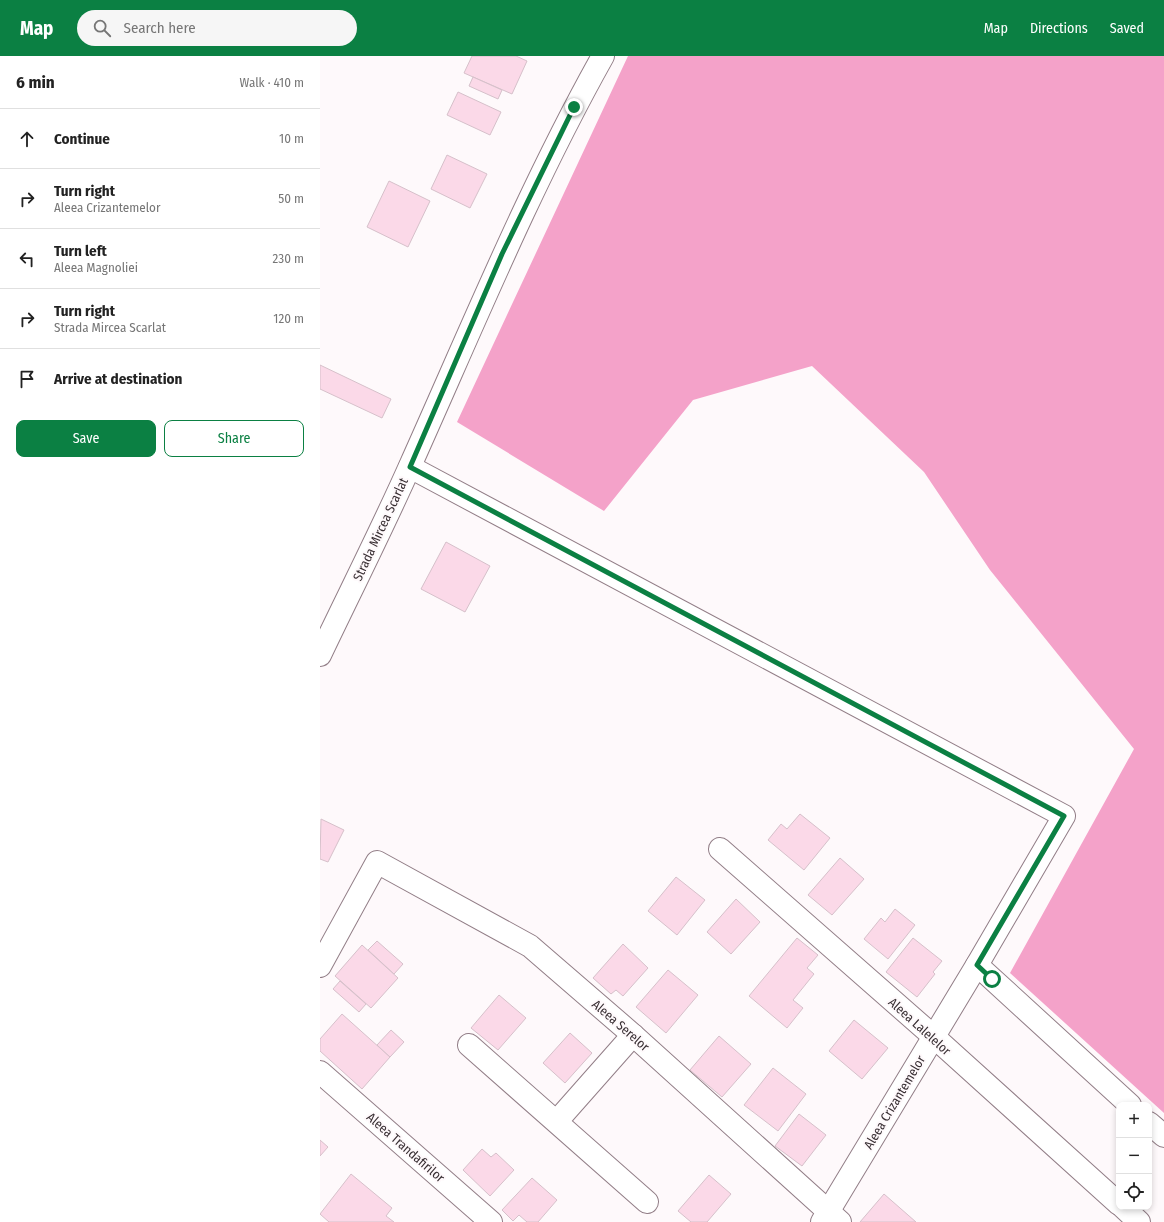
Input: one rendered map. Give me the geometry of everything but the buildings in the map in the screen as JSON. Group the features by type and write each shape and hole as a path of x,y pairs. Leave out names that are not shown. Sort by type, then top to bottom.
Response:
{"street":[{"name":"Strada Mircea Scarlat","path":"320,655 410,467 502,254 574,107 603,56"},
{"name":"Aleea Crizantemelor","path":"410,467 1064,816 977,965 933,1036 830,1218"},
{"name":"Aleea Lalelelor","path":"720,849 933,1036 1116,1201"},
{"name":"Aleea Serelor","path":"320,966 377,862 530,946 633,1035 830,1218"},
{"path":"977,965 1127,1102"},
{"path":"557,1121 633,1035"},
{"path":"469,1045 557,1121 647,1202"},
{"name":"Aleea Trandafirilor","path":"320,1072 491,1222"},
{"path":"1152,1126 1164,1136"},
{"path":"1125,1210 1139,1222"}],"shaded area":[{"path":"628,56 1164,56 1164,1113 1010,973 1134,749 990,570 924,472 812,366 693,400 604,511 457,422"}],"route":[{"path":"574,107 502,254 410,467 1064,816 977,965 992,979"}]}
